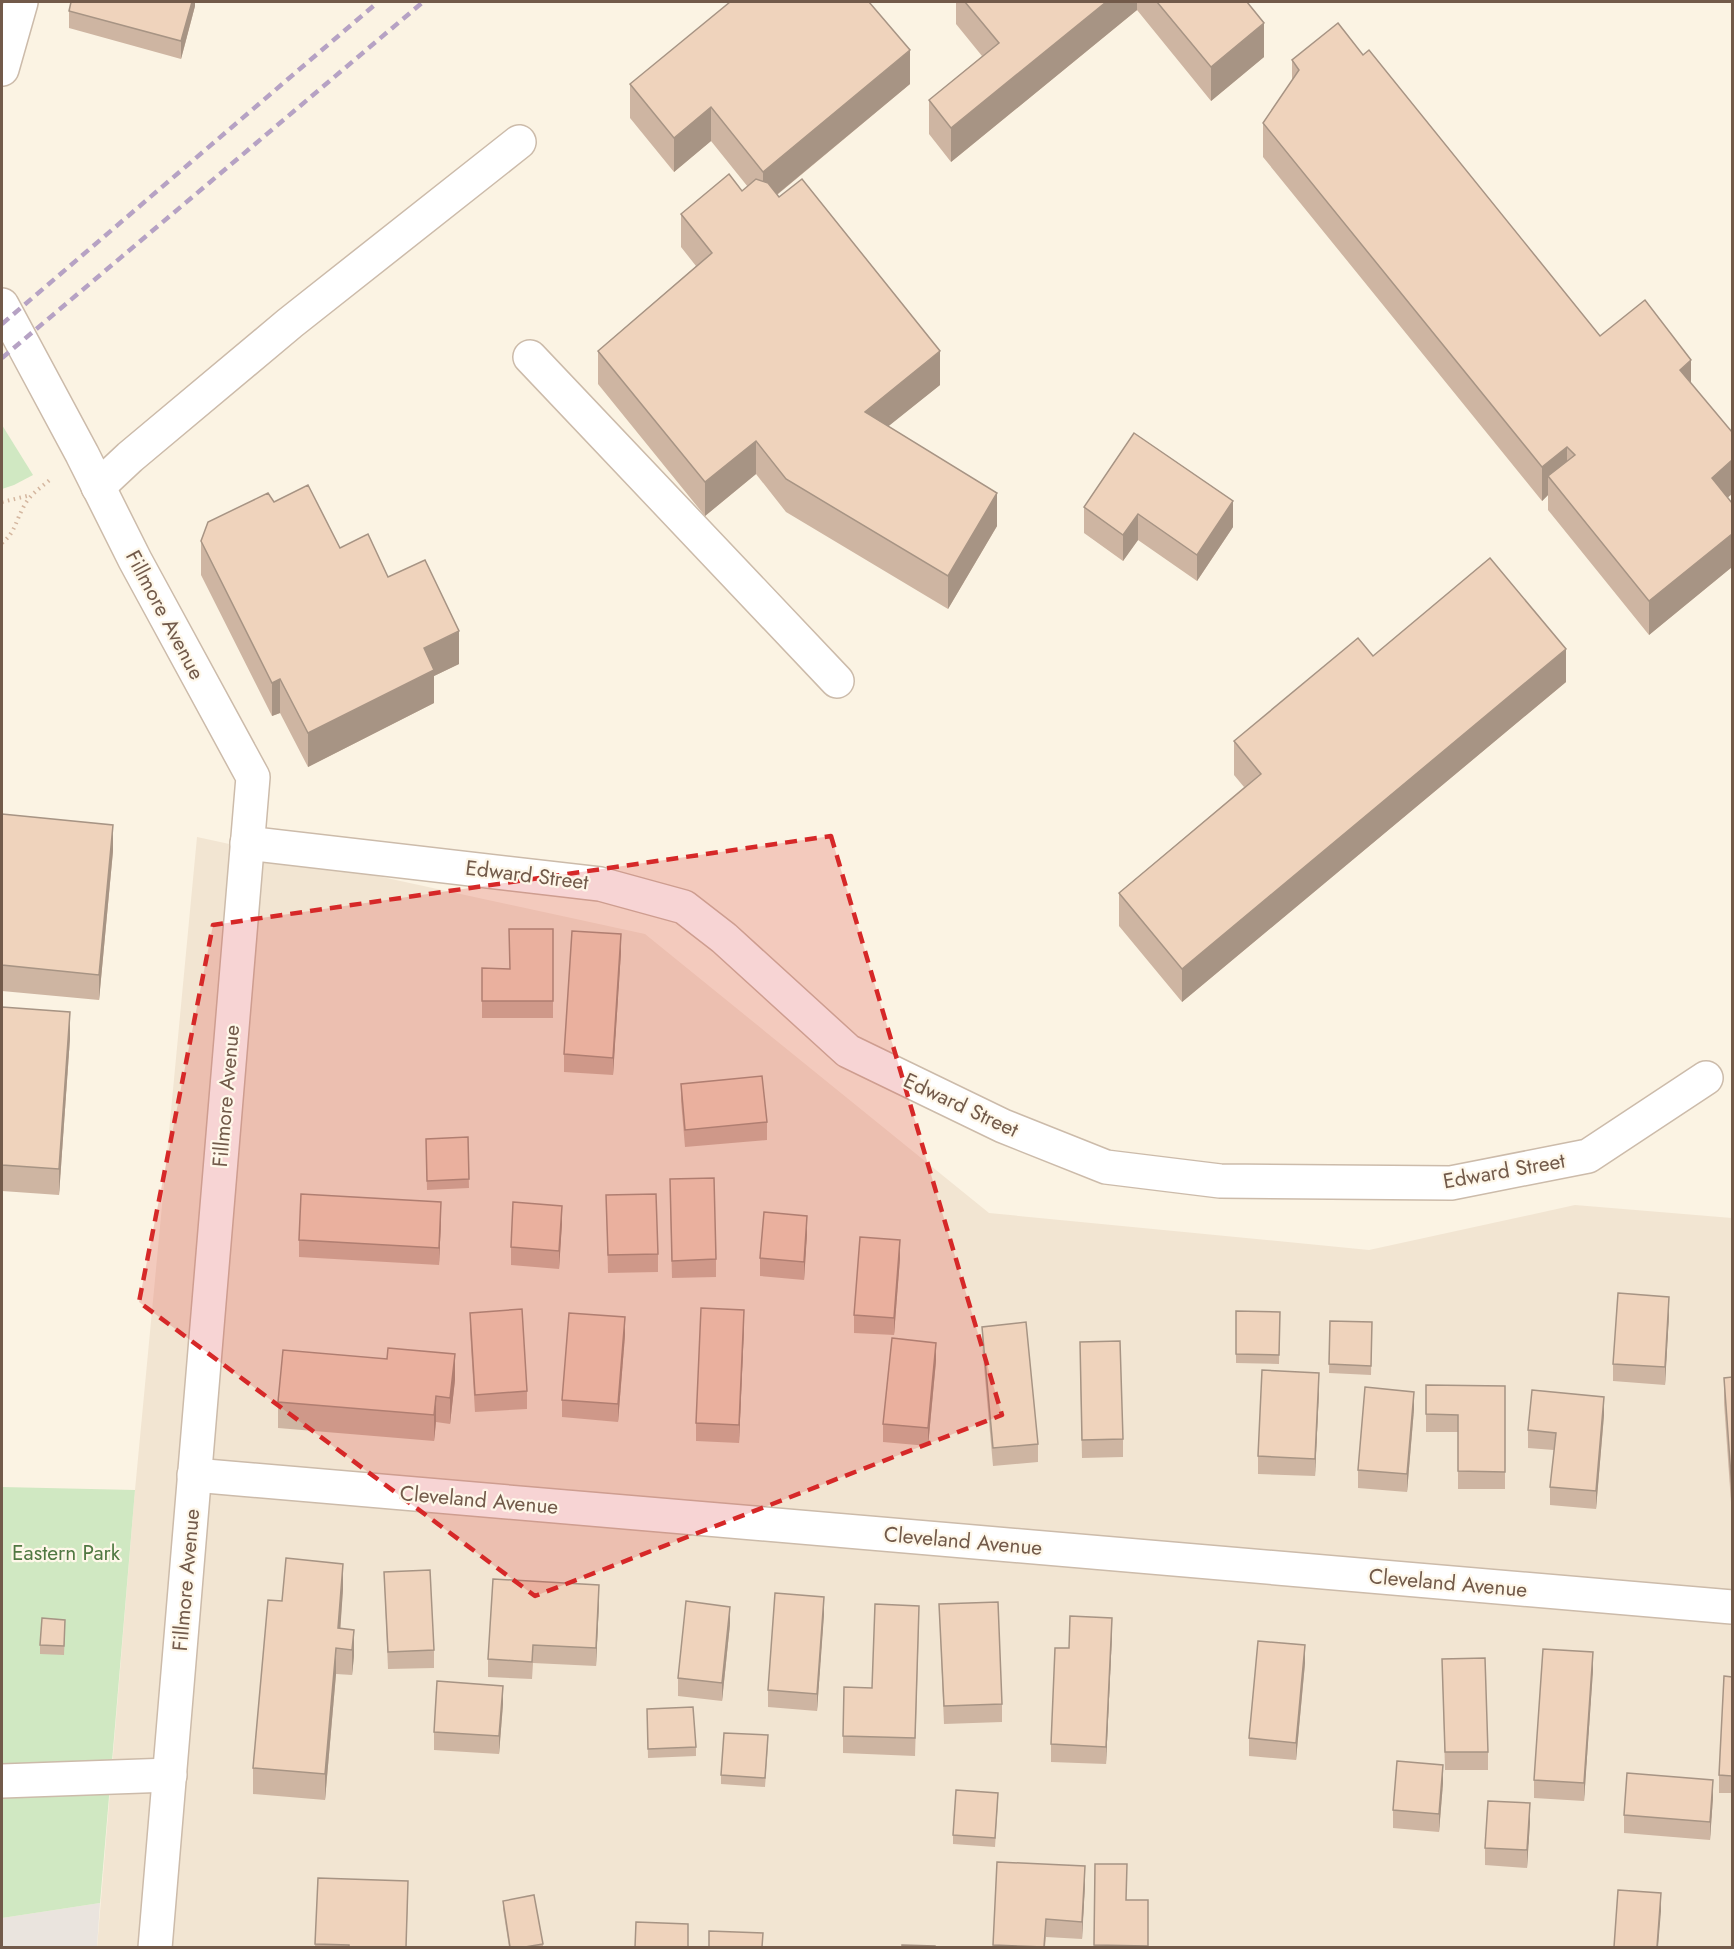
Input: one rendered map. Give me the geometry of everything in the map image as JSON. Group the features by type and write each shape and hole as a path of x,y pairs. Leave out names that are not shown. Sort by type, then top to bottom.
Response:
{"street":[{"path":"2,69 21,2"},
{"path":"98,487 130,457 282,331 519,142"},
{"name":"Fillmore Avenue","path":"2,305 135,560 253,777 155,1947"},
{"path":"530,357 837,681"},
{"name":"Edward Street","path":"247,843 600,884 684,907 724,938 848,1051 1003,1126 1106,1167 1220,1181 1451,1184 1588,1156 1706,1078"},
{"name":"Cleveland Avenue","path":"194,1475 1732,1607"},
{"path":"2,1781 170,1775"}],"path":[{"path":"2,543 10,537 31,495 54,477"},
{"path":"2,502 31,495"}],"highlighted area":[{"path":"831,836 1002,1415 535,1596 139,1302 213,925"}],"shaded area":[{"path":"197,837 645,934 989,1213 1369,1250 1575,1205 1732,1218 1732,1947 97,1948 135,1490"},
{"path":"100,1903 97,1947 2,1948 2,1918"}],"green space":[{"path":"2,425 33,475 2,489"},
{"name":"Eastern Park","path":"2,1487 135,1490 100,1903 2,1918"}],"building":[{"path":"71,2 192,2 181,41 69,11"},
{"path":"730,2 869,2 910,50 763,172 711,107 674,138 630,84"},
{"path":"965,2 1106,2 951,128 929,100 999,43"},
{"path":"1157,2 1247,2 1264,23 1211,67"},
{"path":"1338,23 1363,55 1369,50 1600,336 1645,300 1691,360 1680,370 1732,432 1732,460 1712,478 1732,503 1732,534 1649,601 1548,476 1575,455 1567,447 1542,467 1263,123 1299,70 1292,60"},
{"path":"729,174 742,191 756,179 768,183 779,197 802,179 940,351 865,412 997,493 948,576 786,479 756,441 705,482 598,351 712,253 681,214"},
{"path":"1134,433 1233,501 1197,555 1138,514 1123,535 1084,507"},
{"path":"308,485 340,548 368,534 388,577 425,560 459,631 424,648 434,670 308,733 280,679 272,683 201,541 208,522 268,493 274,502"},
{"path":"1490,558 1566,649 1182,969 1119,893 1261,774 1234,741 1358,638 1373,656"},
{"path":"2,814 113,825 99,975 2,965"},
{"path":"509,929 553,929 553,1001 482,1001 482,968 510,969"},
{"path":"572,931 621,934 613,1058 564,1054"},
{"path":"2,1007 70,1012 59,1169 2,1165"},
{"path":"762,1076 767,1122 685,1130 681,1084"},
{"path":"468,1137 469,1179 427,1181 426,1139"},
{"path":"714,1178 716,1259 672,1261 670,1179"},
{"path":"301,1194 441,1202 439,1248 299,1240"},
{"path":"656,1194 658,1254 608,1255 606,1195"},
{"path":"513,1202 562,1206 559,1251 511,1247"},
{"path":"764,1212 807,1216 804,1262 760,1258"},
{"path":"860,1237 900,1240 894,1318 854,1315"},
{"path":"1618,1293 1669,1297 1665,1367 1613,1364"},
{"path":"701,1308 744,1310 739,1425 696,1423"},
{"path":"522,1309 527,1391 475,1395 470,1313"},
{"path":"1236,1311 1280,1312 1279,1355 1236,1354"},
{"path":"569,1313 625,1317 618,1404 562,1400"},
{"path":"1330,1321 1372,1322 1371,1366 1329,1364"},
{"path":"1026,1322 1038,1444 993,1448 982,1327"},
{"path":"892,1338 936,1343 928,1428 883,1424"},
{"path":"1120,1341 1123,1439 1082,1440 1080,1342"},
{"path":"388,1348 455,1354 450,1398 436,1396 434,1415 278,1402 283,1350 387,1359"},
{"path":"1262,1370 1319,1373 1315,1459 1258,1456"},
{"path":"1732,1377 1732,1490 1724,1378"},
{"path":"1426,1385 1505,1386 1505,1472 1458,1471 1458,1415 1426,1414"},
{"path":"1365,1387 1414,1392 1407,1474 1358,1470"},
{"path":"1532,1390 1604,1397 1596,1491 1550,1487 1556,1433 1528,1430"},
{"path":"286,1558 343,1564 338,1628 354,1630 352,1650 336,1648 325,1774 253,1768 268,1600 282,1601"},
{"path":"430,1570 434,1650 388,1652 384,1572"},
{"path":"493,1579 599,1585 596,1648 533,1645 532,1662 488,1659"},
{"path":"775,1593 824,1597 817,1694 768,1690"},
{"path":"686,1601 730,1607 722,1683 678,1678"},
{"path":"998,1602 1002,1704 944,1706 939,1604"},
{"path":"875,1604 919,1606 915,1738 843,1736 844,1687 872,1688"},
{"path":"1070,1616 1112,1618 1106,1747 1051,1744 1055,1648 1069,1648"},
{"path":"42,1618 65,1620 64,1646 40,1645"},
{"path":"1258,1641 1305,1645 1296,1743 1249,1738"},
{"path":"1543,1649 1593,1652 1584,1783 1534,1780"},
{"path":"1485,1658 1488,1752 1445,1752 1442,1659"},
{"path":"1724,1676 1732,1677 1732,1776 1719,1775"},
{"path":"437,1681 503,1686 499,1736 434,1732"},
{"path":"693,1707 696,1747 648,1749 647,1709"},
{"path":"724,1733 768,1735 765,1778 721,1775"},
{"path":"1397,1761 1443,1765 1439,1814 1393,1810"},
{"path":"1627,1773 1713,1780 1710,1822 1624,1815"},
{"path":"956,1790 998,1793 995,1838 953,1835"},
{"path":"1488,1801 1530,1803 1527,1850 1485,1848"},
{"path":"997,1862 1085,1866 1082,1922 1046,1919 1044,1947 993,1945"},
{"path":"1095,1864 1127,1864 1126,1900 1148,1900 1148,1946 1094,1945"},
{"path":"318,1878 408,1881 406,1947 349,1947 349,1945 315,1944"},
{"path":"1618,1890 1661,1893 1657,1947 1614,1947"},
{"path":"534,1895 543,1944 510,1947 503,1901"},
{"path":"636,1922 688,1924 688,1947 635,1947"},
{"path":"709,1931 763,1933 762,1947 709,1947"},
{"path":"902,1945 935,1946 935,1947 902,1947"}],"railway":[{"path":"2,324 378,2"},
{"path":"2,358 423,2"}]}
